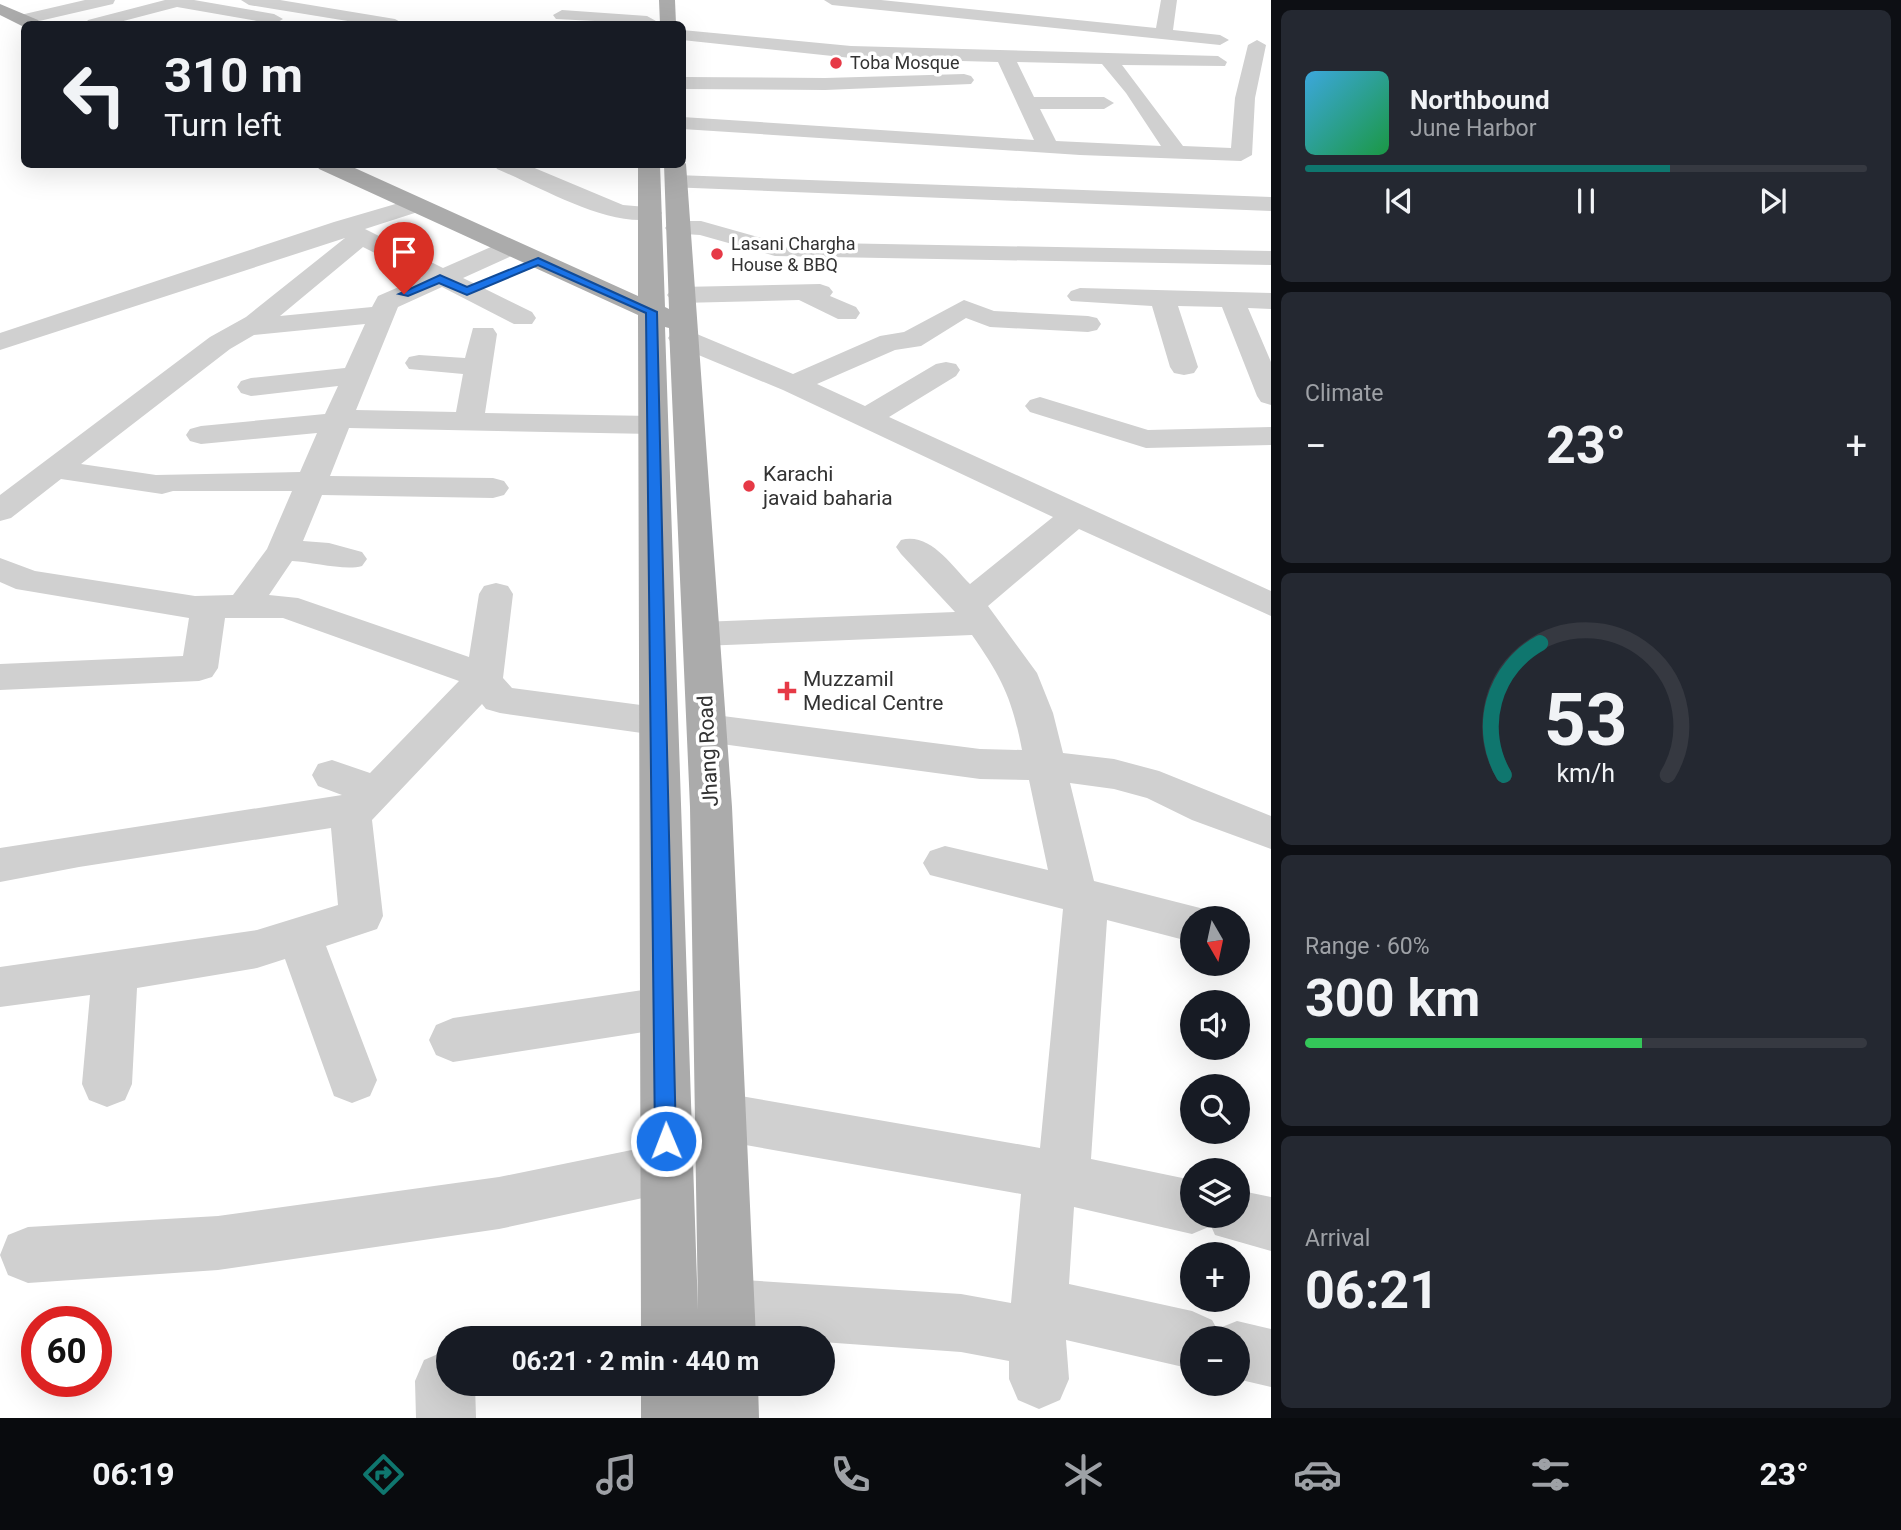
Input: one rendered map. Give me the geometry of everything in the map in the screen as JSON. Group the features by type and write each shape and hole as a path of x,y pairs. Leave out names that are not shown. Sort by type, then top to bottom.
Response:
{"main road":[{"path":"646,0 647,21"},
{"path":"667,0 668,21"},
{"path":"0,9 25,21"},
{"path":"336,168 538,261 673,317"},
{"name":"Jhang Road","path":"666,171 663,221 701,634 707,728 723,1117 727,1323"},
{"name":"Jhang Road","path":"670,1326 652,425 673,317"},
{"path":"671,1396 671,1418"},
{"path":"728,1396 729,1418"}],"street":[{"path":"31,21 107,0"},
{"path":"249,0 373,21 387,7"},
{"path":"686,122 868,117 1048,147 1177,153 1241,155 1251,141 1248,84 1263,55 1103,20 1054,22 999,17 972,7 832,0"},
{"path":"1048,0 1054,22"},
{"path":"1164,33 1169,0"},
{"path":"105,21 180,1 292,21"},
{"path":"854,2 852,36 868,117"},
{"path":"572,6 562,15 626,21"},
{"path":"546,9 572,6"},
{"path":"999,17 993,41 1020,83 1048,147"},
{"path":"760,25 1002,57 1218,62"},
{"path":"686,35 852,36"},
{"path":"892,35 933,36"},
{"path":"1107,59 1128,83 1177,153"},
{"path":"686,83 1156,83"},
{"path":"1248,84 1270,87"},
{"path":"1029,103 1104,103"},
{"path":"514,168 619,212 701,228 775,249 1271,258"},
{"path":"666,171 1268,208"},
{"path":"0,342 351,232 416,205"},
{"path":"351,232 457,293 523,318"},
{"path":"0,511 220,343 247,328 351,232"},
{"path":"457,293 509,248"},
{"path":"793,384 890,342 911,340 964,308 990,318 1088,326 1067,254"},
{"path":"0,677 199,668 226,607 283,550 387,302 457,293 538,261"},
{"path":"673,317 812,293 847,313"},
{"path":"1080,296 1271,301"},
{"path":"1163,299 1184,367"},
{"path":"1232,300 1271,396"},
{"path":"247,328 381,314"},
{"path":"673,317 793,384 1268,602"},
{"path":"469,423 483,334"},
{"path":"419,363 478,367"},
{"path":"867,418 946,370"},
{"path":"251,387 356,375"},
{"path":"1040,406 1146,439 1271,436"},
{"path":"201,435 336,421 652,425"},
{"path":"54,469 163,484 310,483 493,488"},
{"path":"701,634 975,613 1075,515"},
{"path":"913,547 975,613 1018,673 1034,713 1044,765 1080,896 1056,1177 1038,1340"},
{"path":"283,550 329,553 350,559"},
{"path":"1,570 28,581 226,607 286,606 480,675 500,700 656,721"},
{"path":"0,865 79,850 253,826 353,791 484,679 496,594"},
{"path":"707,728 980,764 1044,765 1114,774 1159,786 1207,809 1271,833"},
{"path":"0,987 257,949 361,916 353,791"},
{"path":"945,863 1180,920"},
{"path":"299,936 352,1080"},
{"path":"107,1084 115,972"},
{"path":"453,1040 663,1008"},
{"path":"723,1117 1056,1177 1180,1204"},
{"path":"28,1255 218,1243 499,1203 666,1168"},
{"path":"1250,1219 1271,1224"},
{"path":"727,1323 961,1324 1038,1340 1180,1340"},
{"path":"1250,1353 1271,1358"}],"place":[{"name":"Toba Mosque","path":"836,63"},
{"name":"Lasani Chargha House & BBQ","path":"717,254"},
{"name":"Karachi javaid baharia","path":"749,486"},
{"name":"Muzzamil Medical Centre","path":"787,691"}],"route":[{"path":"404,294 440,279 467,291 538,261 651,312 656,721 666,1141"}]}
